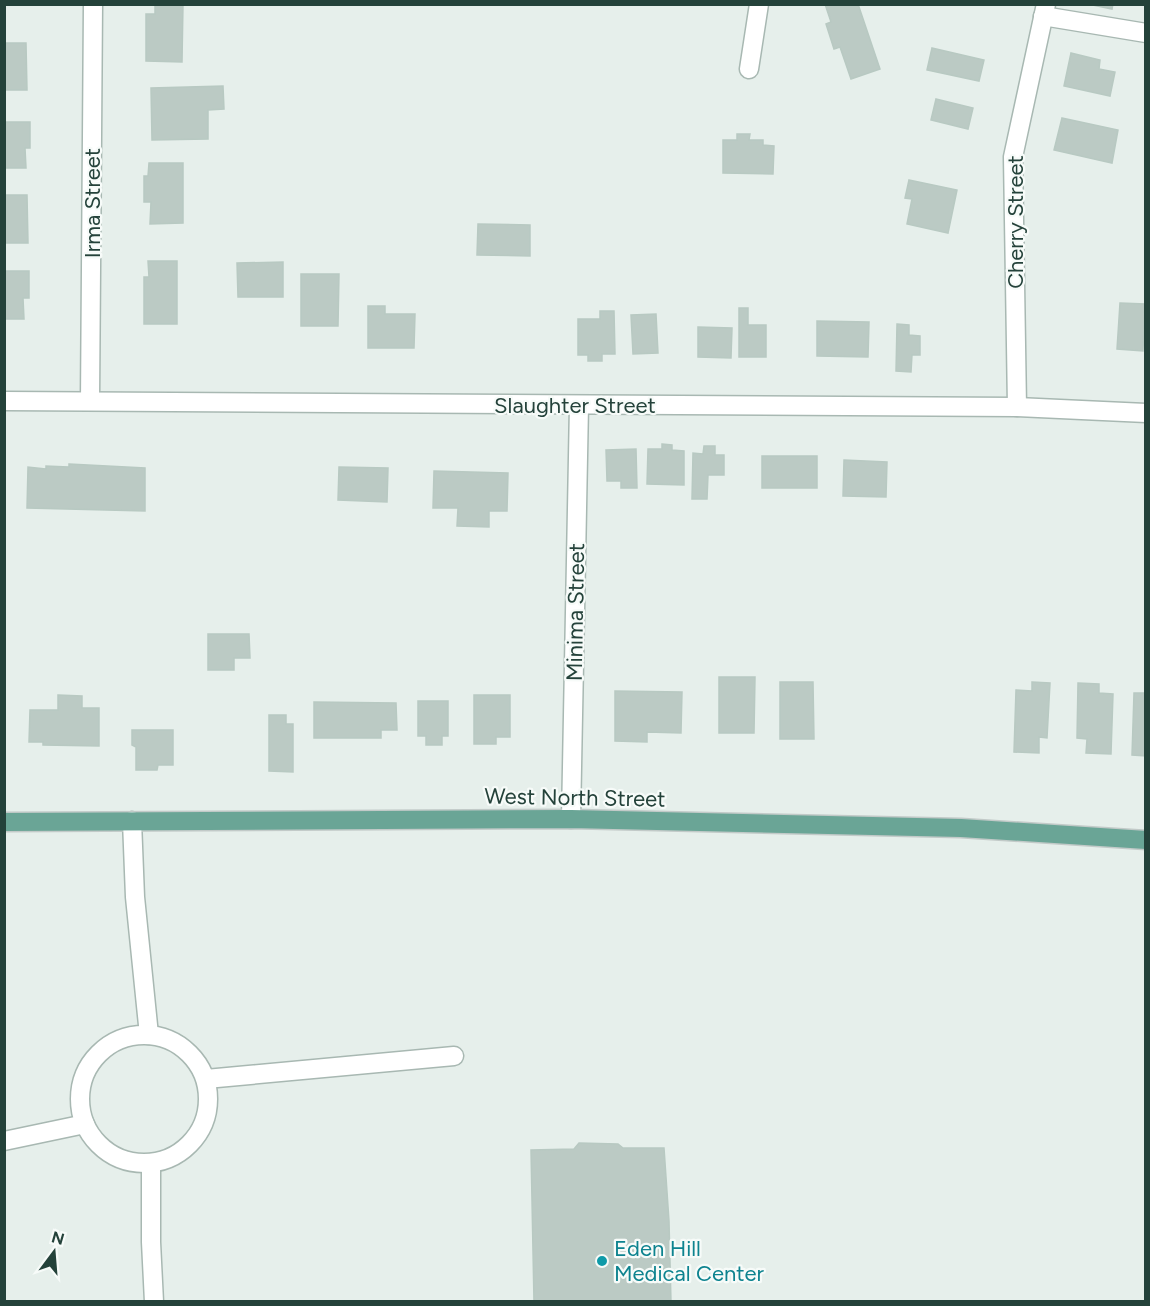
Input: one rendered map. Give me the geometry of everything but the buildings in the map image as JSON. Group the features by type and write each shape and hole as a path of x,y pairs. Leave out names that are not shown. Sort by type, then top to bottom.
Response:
{"main road":[{"name":"West North Street","path":"4,822 572,819 961,828 1146,840"}],"street":[{"name":"Irma Street","path":"90,401 93,4"},
{"path":"749,69 759,4"},
{"path":"1045,10 1146,33"},
{"name":"Cherry Street","path":"1017,407 1013,157 1045,10"},
{"name":"Slaughter Street","path":"4,401 1017,407 1146,413"},
{"name":"Minima Street","path":"572,819 579,405"},
{"path":"132,821 135,897 149,1035"},
{"path":"149,1035 164,1038 190,1054 206,1079 209,1095 208,1111 203,1126 195,1140 183,1151 169,1159 151,1163 125,1161 101,1147 85,1124 80,1092 84,1076 92,1062 103,1050 117,1041 132,1036 149,1035"},
{"path":"206,1079 454,1056"},
{"path":"4,1141 85,1124"},
{"path":"151,1163 154,1302"}],"place":[{"name":"Eden Hill Medical Center","path":"602,1261"}]}
